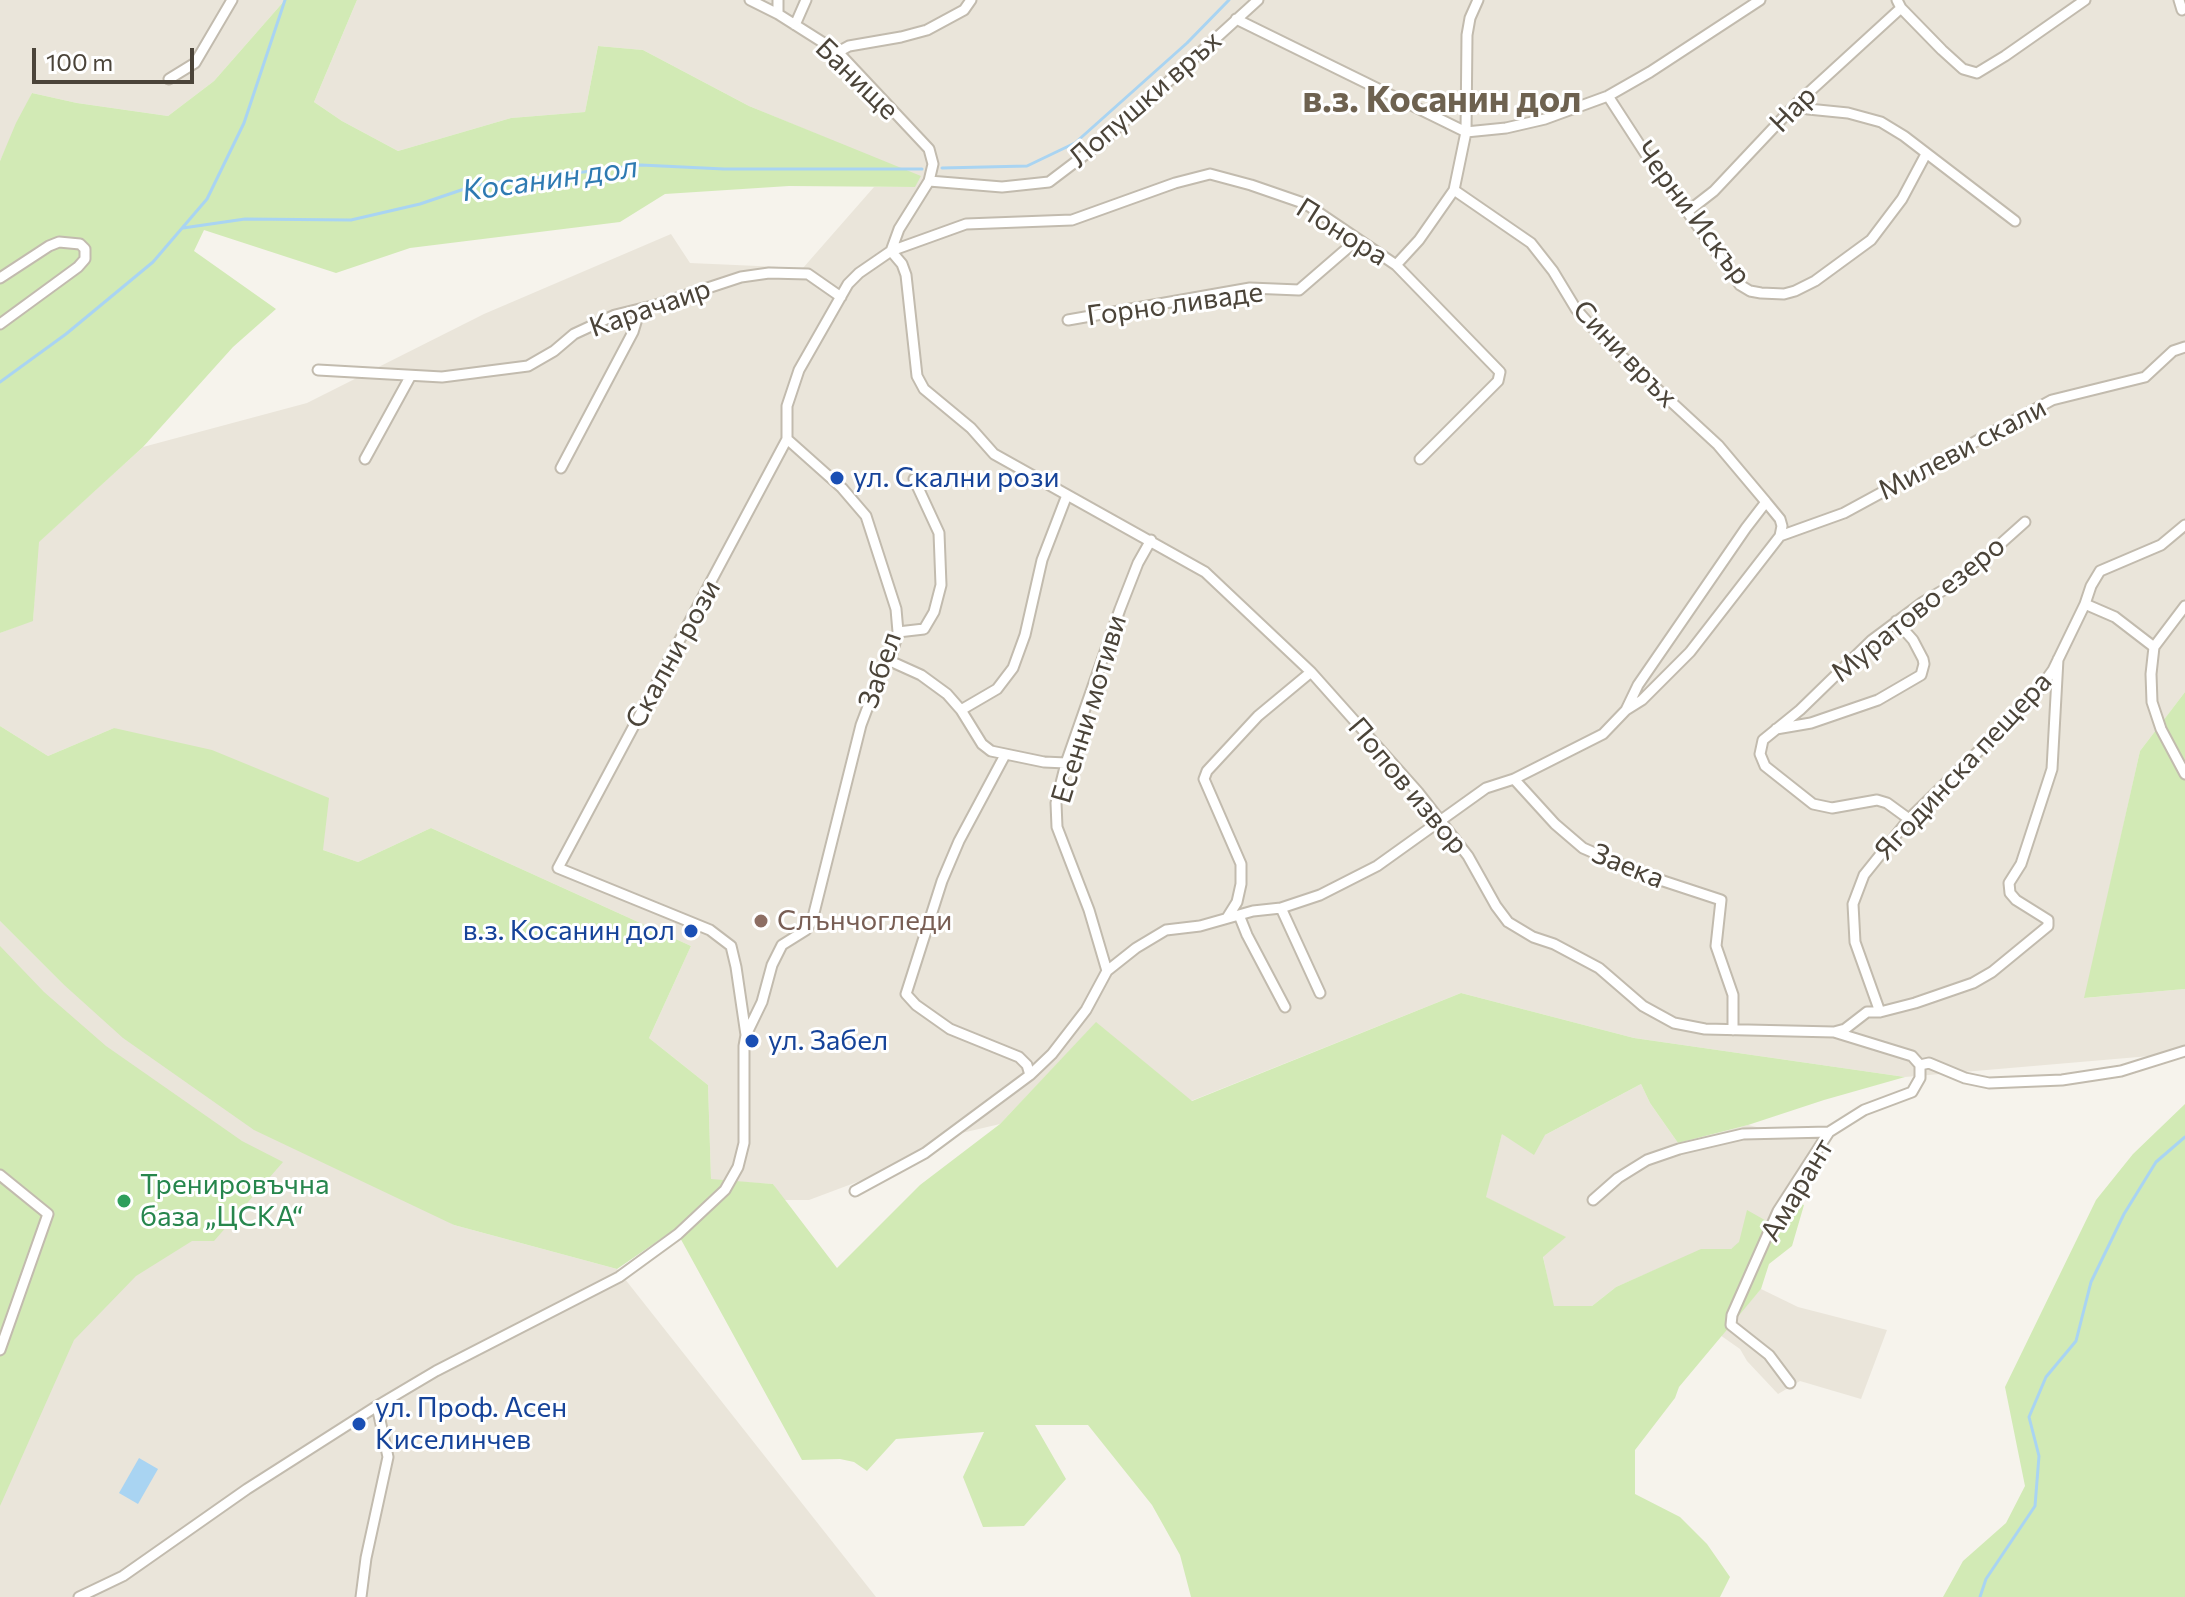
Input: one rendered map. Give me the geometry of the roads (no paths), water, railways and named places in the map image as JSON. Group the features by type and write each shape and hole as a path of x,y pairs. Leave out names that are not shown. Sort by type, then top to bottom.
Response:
{"street":[{"path":"169,79 195,63 232,0"},
{"name":"Банище","path":"750,0 838,52 884,105 929,149 933,164 929,181"},
{"path":"778,0 778,14"},
{"path":"795,25 806,0"},
{"path":"838,52 849,46 927,30 964,10 971,0"},
{"name":"Лопушки връх","path":"929,181 1002,187 1049,182 1103,141 1258,0"},
{"path":"1396,265 1419,240 1454,190 1466,132 1467,35 1478,0"},
{"path":"1236,19 1466,132 1506,128 1545,119 1608,96 1760,0"},
{"path":"1899,4 1963,69 1977,73 2085,0"},
{"name":"Нар","path":"1687,212 1714,191 1795,105 1899,4"},
{"name":"Черни Искър","path":"1608,96 1740,285 1750,291 1784,294 1815,281 1871,240 1902,199 1926,154"},
{"path":"1795,105 1848,113 1881,122 1904,136 2015,221"},
{"name":"Понора","path":"891,251 966,224 1072,220 1175,183 1210,174 1306,204 1396,265 1501,375 1420,459"},
{"path":"787,439 787,406 799,370 841,297 859,273 891,251 899,229 929,181"},
{"name":"Сини връх","path":"1454,190 1531,243 1553,271 1576,309 1601,337 1718,445 1780,519 1780,536"},
{"name":"Горно ливаде","path":"1068,320 1250,288 1299,290 1358,239"},
{"path":"0,278 59,242 80,244 85,249 85,259 78,267 0,324"},
{"name":"Попов извор","path":"891,251 902,264 906,275 917,376 924,389 971,428 994,454 1205,572 1311,672 1442,821 1468,856 1508,922 1599,968 1643,1006 1674,1023 1705,1029 1834,1032"},
{"name":"Карачаир","path":"318,370 442,377 528,366 554,351 574,334 615,315 741,277 769,273 808,274 841,297"},
{"path":"561,468 633,332 640,309"},
{"name":"Милеви скали","path":"1780,536 1844,513 2052,400 2145,377 2173,351 2185,347"},
{"path":"365,459 410,377"},
{"name":"Забел","path":"79,1597 133,1570 247,1489 377,1406 445,1366 619,1277 668,1242 725,1190 738,1167 744,1143 746,1035 762,1002 772,965 782,945 806,930 812,921 861,725 878,680 890,661 898,632 896,609 866,516 855,501 787,439"},
{"name":"Скални рози","path":"746,1035 731,946 710,930 558,868 787,439"},
{"path":"898,632 924,629 934,612 941,585 939,533 914,479"},
{"path":"961,710 997,689 1013,668 1025,635 1042,560 1067,495"},
{"path":"1626,710 1638,685 1766,502"},
{"name":"Муратово езеро","path":"1776,729 1872,640 1959,581 2025,522"},
{"name":"Ягодинска пещера","path":"1880,1012 1855,942 1853,904 1864,875 1909,819 2032,699 2058,659 2100,571 2161,545 2185,525"},
{"path":"855,1191 925,1153 1030,1075 1052,1054 1086,1010 1107,971 1136,948 1166,930 1200,926 1281,908 1320,895 1377,866 1486,788 1514,779 1603,734 1690,652 1780,536"},
{"name":"Есенни мотиви","path":"1107,971 1089,910 1057,827 1056,803 1066,763 1120,609 1138,563 1151,540"},
{"path":"2085,604 2115,617 2154,647"},
{"path":"2185,606 2154,647 2151,674 2152,702 2161,729 2185,774"},
{"path":"1896,621 1913,640 1923,659 1921,675 1878,700 1811,723 1776,729 1763,740 1760,754 1765,766 1819,807 1832,808 1877,800 1887,803 1909,819"},
{"path":"1834,1032 1845,1029 1867,1012 1915,1003 1973,983 1992,972 2048,926 2048,920 2016,900 2010,893 2009,883 2021,864 2052,769 2058,659"},
{"path":"890,661 921,675 947,694 982,744 1005,755 1066,763"},
{"path":"1227,918 1237,902 1241,864 1204,779 1207,771 1258,716 1311,672"},
{"path":"1005,755 959,841 942,881 906,994 950,1029 1019,1057 1027,1065 1030,1075"},
{"name":"Заека","path":"1514,779 1555,824 1583,848 1645,875 1721,900 1716,946 1733,995 1733,1030"},
{"path":"1281,908 1320,993"},
{"path":"1239,915 1285,1007"},
{"path":"1834,1032 1902,1052 1920,1065 1929,1063 1965,1078 1989,1083 2062,1080 2121,1071 2185,1051"},
{"name":"Амарант","path":"1790,1383 1769,1355 1731,1325 1732,1315 1778,1211 1829,1132 1864,1110 1912,1092 1919,1084 1920,1065"},
{"path":"1593,1200 1637,1166 1679,1149 1743,1134 1829,1132"},
{"path":"0,1175 48,1214 3,1327 0,1350"},
{"path":"361,1597 366,1558 388,1457 377,1406"}],"water":[{"path":"139,1458 158,1469 138,1504 119,1493"}],"waterway":[{"path":"0,382 66,334 153,262 207,199 244,123 285,0"},
{"name":"Косанин дол","path":"942,168 1027,166 1075,143 1187,43 1229,0"},
{"name":"Косанин дол","path":"183,228 245,219 351,220 420,204 476,185 641,165 724,169 922,169"},
{"path":"1980,1597 1986,1579 2035,1506 2039,1456 2029,1417 2046,1377 2076,1341 2091,1282 2124,1214 2156,1162 2185,1137"}],"place":[{"name":"ул. Скални рози","path":"837,478"},
{"name":"Слънчогледи","path":"761,921"},
{"name":"в.з. Косанин дол","path":"691,931"},
{"name":"ул. Забел","path":"752,1041"},
{"name":"Тренировъчна база „ЦСКА“","path":"124,1201"},
{"name":"ул. Проф. Асен Киселинчев","path":"359,1424"}],"district":[{"name":"в.з. Косанин дол","path":"1442,100"}]}
